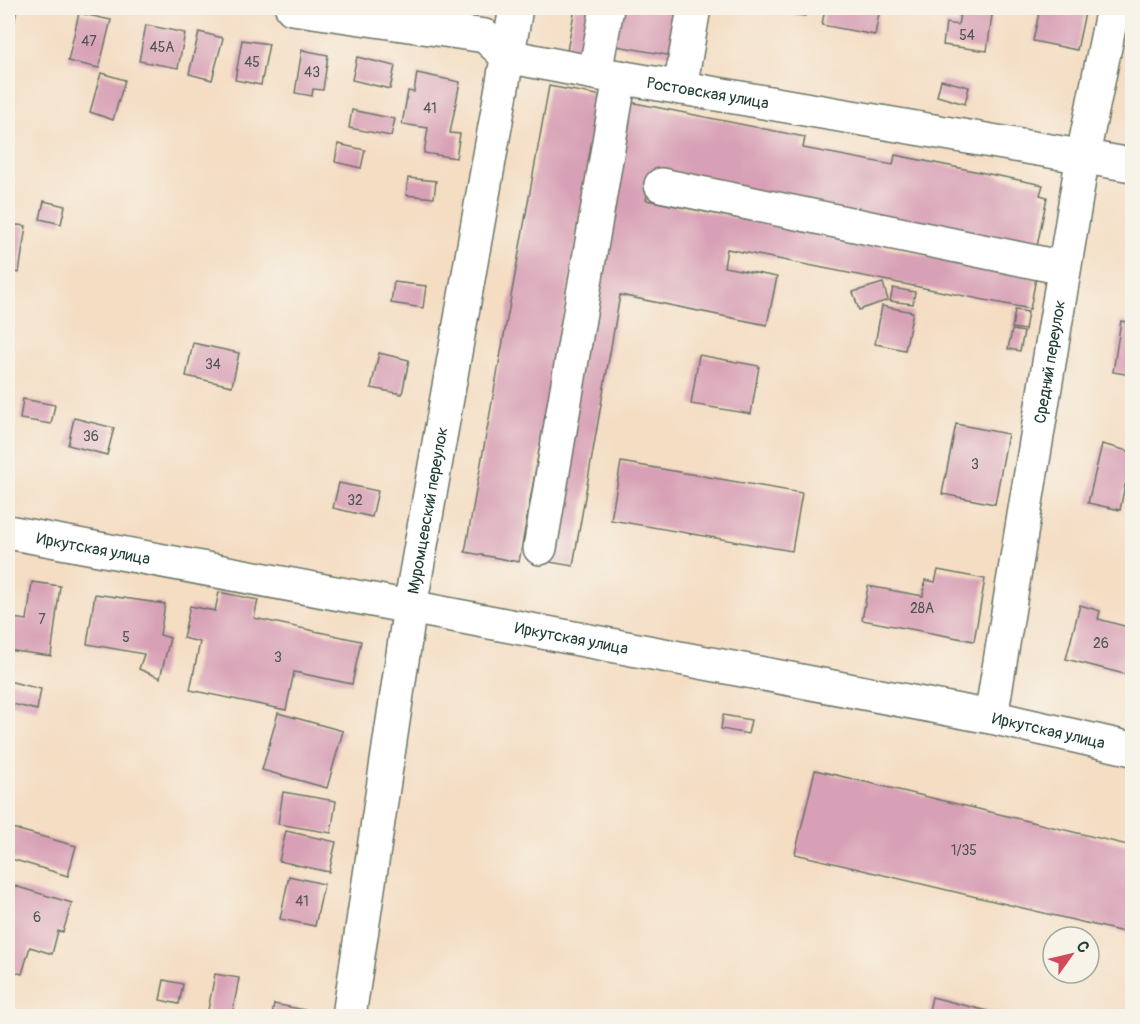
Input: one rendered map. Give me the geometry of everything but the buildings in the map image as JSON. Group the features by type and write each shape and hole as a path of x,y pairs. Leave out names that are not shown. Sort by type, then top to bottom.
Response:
{"street":[{"path":"292,8 485,36 507,56"},
{"name":"Муромцевский переулок","path":"349,1017 410,607 516,8"},
{"path":"540,548 607,75 607,8"},
{"path":"680,88 694,8"},
{"name":"Средний переулок","path":"991,717 1083,155 1113,8"},
{"name":"Ростовская улица","path":"507,56 680,88 1132,165"},
{"path":"661,185 1064,268"},
{"name":"Иркутская улица","path":"8,532 991,717 1132,749"}]}
